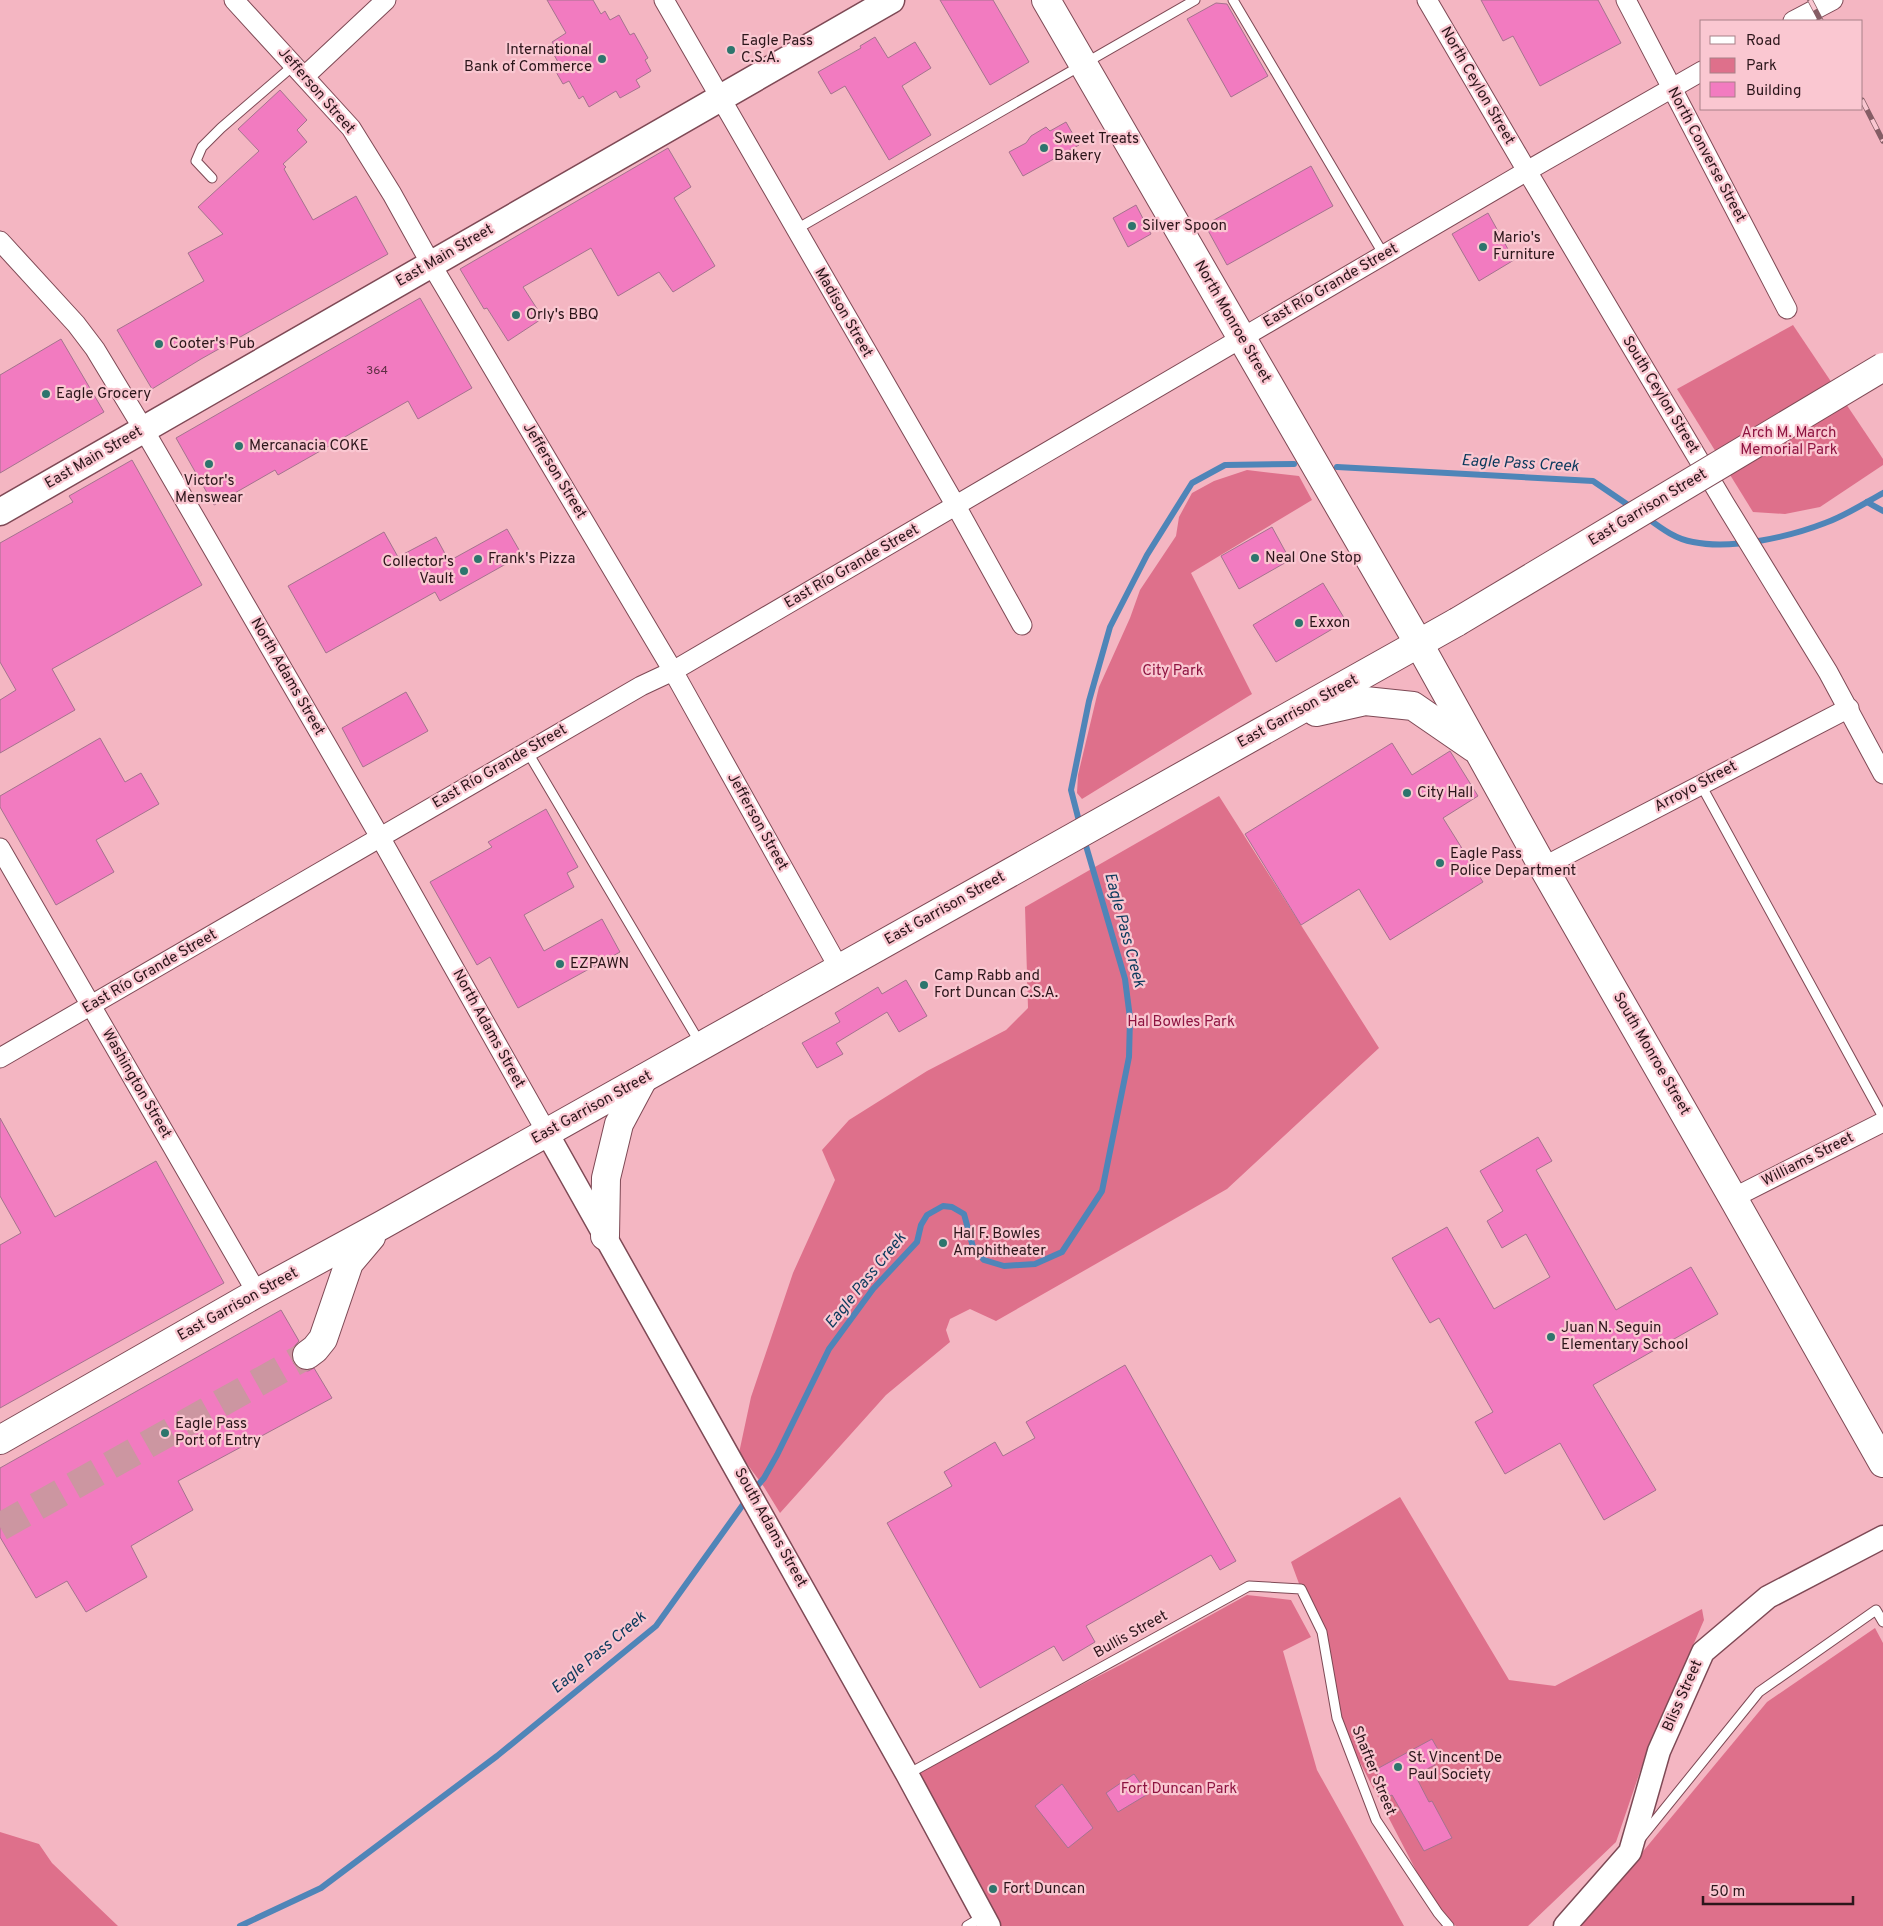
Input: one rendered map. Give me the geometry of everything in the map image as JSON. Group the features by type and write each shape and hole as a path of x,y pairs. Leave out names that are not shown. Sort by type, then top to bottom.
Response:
{"main road":[{"name":"East Main Street","path":"0,512 891,0"},
{"name":"North Monroe Street","path":"1046,0 1420,644"},
{"name":"East Garrison Street","path":"0,1440 258,1293 1420,644 1883,367"},
{"name":"South Monroe Street","path":"1420,644 1543,867 1883,1463"},
{"path":"1285,719 1365,701 1413,706 1478,750"},
{"path":"605,1236 606,1178 610,1160 619,1124 643,1079"},
{"path":"307,1355 323,1339 348,1263 382,1225"}],"street":[{"name":"Jefferson Street","path":"234,0 351,128 392,194 673,671 839,968"},
{"path":"299,70 386,0"},
{"name":"Madison Street","path":"664,0 956,506 1022,626"},
{"name":"North Ceylon Street","path":"1427,0 1526,171"},
{"name":"North Converse Street","path":"1626,0 1787,309"},
{"path":"1796,20 1833,0"},
{"name":"East Río Grande Street","path":"0,1058 641,686 673,671 1526,171 1700,72"},
{"name":"South Ceylon Street","path":"1526,171 1849,708 1883,774"},
{"name":"North Adams Street","path":"0,241 76,324 94,349 144,430 380,837 547,1133"},
{"name":"Arroyo Street","path":"1543,867 1849,708"},
{"name":"Washington Street","path":"0,848 258,1293"},
{"name":"Williams Street","path":"1733,1198 1883,1122"},
{"name":"South Adams Street","path":"547,1133 907,1774 980,1923"},
{"name":"Bliss Street","path":"1565,1926 1630,1852 1659,1751 1703,1652 1768,1597 1883,1537"}],"lane":[{"path":"795,230 1195,0"},
{"path":"1233,0 1384,255"},
{"path":"212,178 196,161 202,147 221,128 299,70"},
{"path":"527,752 702,1045"},
{"path":"1701,785 1883,1117"},
{"name":"Bullis Street","path":"907,1774 1250,1586 1301,1589 1322,1632 1327,1667"},
{"path":"1630,1852 1759,1692 1876,1610 1883,1622"},
{"name":"Shafter Street","path":"1327,1667 1337,1718 1376,1820 1438,1913 1449,1926"}],"green space":[{"name":"Arch M. March Memorial Park","path":"1793,325 1883,459 1883,465 1820,507 1785,514 1753,512 1677,389"},
{"name":"City Park","path":"1247,470 1299,476 1312,500 1191,573 1252,694 1082,799 1077,793 1078,775 1099,687 1130,618 1140,590 1176,536 1179,517 1192,493 1214,481"},
{"name":"Hal Bowles Park","path":"1219,796 1379,1048 1227,1189 996,1321 970,1309 950,1319 946,1330 950,1342 886,1395 780,1513 739,1453 751,1397 793,1273 835,1180 822,1150 849,1120 927,1071 1006,1030 1028,1008 1025,907"},
{"path":"1400,1497 1509,1680 1555,1686 1702,1609 1704,1620 1646,1754 1616,1842 1528,1926 1456,1926 1438,1913 1337,1718 1322,1632 1301,1589 1291,1562"},
{"name":"Fort Duncan Park","path":"1247,1595 1291,1600 1311,1637 1283,1651 1317,1770 1404,1926 998,1926 914,1771 1124,1663"},
{"path":"1875,1628 1883,1643 1883,1926 1581,1926 1767,1702"},
{"path":"0,1832 39,1844 52,1863 118,1926 0,1926"}],"building":[{"name":"International Bank of Commerce","path":"547,0 593,0 601,14 605,11 610,20 619,15 630,35 634,33 648,58 645,60 651,71 636,80 640,87 620,98 616,91 589,107 583,96 579,99 569,81 563,84 552,65 558,62 553,53 557,50 552,42 566,33"},
{"path":"940,0 993,0 1029,62 990,85"},
{"path":"1481,0 1598,0 1621,43 1540,86 1513,36 1503,41"},
{"path":"1216,3 1227,4 1268,76 1231,97 1187,19"},
{"path":"875,37 888,58 915,42 931,68 902,86 931,135 889,160 845,86 831,94 818,72 861,48 860,46"},
{"path":"280,90 307,120 297,130 307,142 283,164 313,220 356,196 388,254 201,359 152,389 117,330 204,281 188,253 223,234 198,207 259,151 238,129"},
{"name":"Sweet Treats Bakery","path":"1066,122 1079,145 1023,176 1009,152 1026,143 1031,136 1046,127 1050,131"},
{"path":"668,148 691,187 674,198 715,266 673,292 659,272 618,296 591,248 523,287 543,318 508,341 487,308 484,309 460,269"},
{"path":"1311,166 1333,206 1227,265 1205,225"},
{"name":"Silver Spoon","path":"1136,205 1151,234 1128,247 1113,218"},
{"name":"Mario's Furniture","path":"1488,213 1514,260 1479,281 1452,234"},
{"path":"420,298 472,388 418,419 408,401 278,475 275,470 214,505 176,438"},
{"name":"Eagle Grocery","path":"61,339 104,412 0,473 0,375"},
{"path":"132,460 202,585 52,669 75,710 0,753 0,700 16,690 0,662 0,543 73,502 69,496"},
{"name":"Neal One Stop","path":"1272,527 1290,560 1239,589 1221,556"},
{"path":"507,529 522,555 440,601 435,592 326,653 288,586 384,532 398,557 436,537 449,561"},
{"name":"Exxon","path":"1323,583 1346,621 1276,662 1253,625"},
{"path":"406,692 428,731 363,767 342,728"},
{"path":"100,738 125,782 141,773 159,804 96,840 114,872 56,905 0,807 0,796"},
{"path":"1392,743 1412,775 1450,751 1478,796 1443,818 1483,882 1390,940 1359,889 1301,925 1245,834"},
{"path":"546,809 578,867 567,873 574,887 524,915 544,951 602,919 620,952 518,1008 490,957 477,965 430,882 492,847 488,842"},
{"path":"906,980 927,1016 899,1032 887,1012 836,1043 843,1054 817,1068 802,1043 840,1022 835,1013 878,987 882,994"},
{"path":"0,1118 55,1217 156,1161 224,1283 0,1408 0,1245 21,1233 0,1196"},
{"path":"1538,1137 1552,1161 1536,1170 1616,1310 1691,1267 1718,1314 1593,1385 1656,1490 1604,1520 1560,1443 1505,1474 1475,1422 1493,1412 1439,1318 1430,1323 1392,1258 1447,1227 1494,1309 1550,1277 1526,1234 1502,1248 1487,1221 1503,1211 1480,1171"},
{"name":"Eagle Pass Port of Entry","path":"281,1310 299,1341 292,1349 291,1356 294,1364 301,1370 308,1371 314,1368 332,1398 178,1481 193,1510 131,1546 147,1577 86,1612 67,1581 36,1598 0,1537 0,1468"},
{"path":"1125,1365 1236,1561 1220,1570 1211,1555 1086,1626 1095,1642 1063,1661 1054,1646 980,1688 887,1523 952,1486 944,1472 995,1442 1003,1456 1035,1438 1026,1422"},
{"path":"1432,1739 1440,1753 1431,1758 1435,1765 1415,1775 1429,1802 1432,1801 1452,1838 1424,1851 1392,1795 1390,1796 1375,1770"},
{"path":"1134,1774 1148,1794 1118,1812 1106,1793"},
{"path":"1062,1784 1093,1828 1068,1848 1035,1806"}],"waterway":[{"name":"Eagle Pass Creek","path":"1080,825 1071,790 1089,701 1110,627 1147,555 1192,483 1225,465 1294,464"},
{"name":"Eagle Pass Creek","path":"1337,467 1593,481 1634,509"},
{"name":"Eagle Pass Creek","path":"1646,517 1668,532 1686,541 1708,544 1742,543 1760,541 1811,528 1840,517 1883,493"},
{"path":"1867,502 1883,511"},
{"name":"Eagle Pass Creek","path":"753,1491 764,1478 777,1455 829,1349 873,1289 917,1242 921,1225 927,1215 943,1206 952,1207 964,1214 973,1247 984,1260 1004,1266 1035,1264 1062,1252 1102,1191 1129,1057 1130,1018 1125,979 1084,839"},
{"name":"Eagle Pass Creek","path":"240,1926 321,1888 497,1756 656,1626 747,1499"}],"tunnel":[{"path":"0,1527 307,1355"}],"railway":[{"path":"1810,0 1820,20"},
{"path":"1863,102 1883,141"}],"place":[{"name":"Eagle Pass C.S.A.","path":"731,50"},
{"name":"International Bank of Commerce","path":"602,59"},
{"name":"Sweet Treats Bakery","path":"1044,148"},
{"name":"Silver Spoon","path":"1132,226"},
{"name":"Mario's Furniture","path":"1483,247"},
{"name":"Orly's BBQ","path":"516,315"},
{"name":"Cooter's Pub","path":"159,344"},
{"name":"Eagle Grocery","path":"46,394"},
{"name":"Mercanacia COKE","path":"239,446"},
{"name":"Victor's Menswear","path":"209,464"},
{"name":"Neal One Stop","path":"1255,558"},
{"name":"Frank's Pizza","path":"478,559"},
{"name":"Collector's Vault","path":"464,571"},
{"name":"Exxon","path":"1299,623"},
{"name":"City Hall","path":"1407,793"},
{"name":"Eagle Pass Police Department","path":"1440,863"},
{"name":"EZPAWN","path":"560,964"},
{"name":"Camp Rabb and Fort Duncan C.S.A.","path":"924,985"},
{"name":"Hal F. Bowles Amphitheater","path":"943,1243"},
{"name":"Juan N. Seguin Elementary School","path":"1551,1337"},
{"name":"Eagle Pass Port of Entry","path":"165,1433"},
{"name":"St. Vincent De Paul Society","path":"1398,1767"},
{"name":"Fort Duncan","path":"993,1889"}]}
